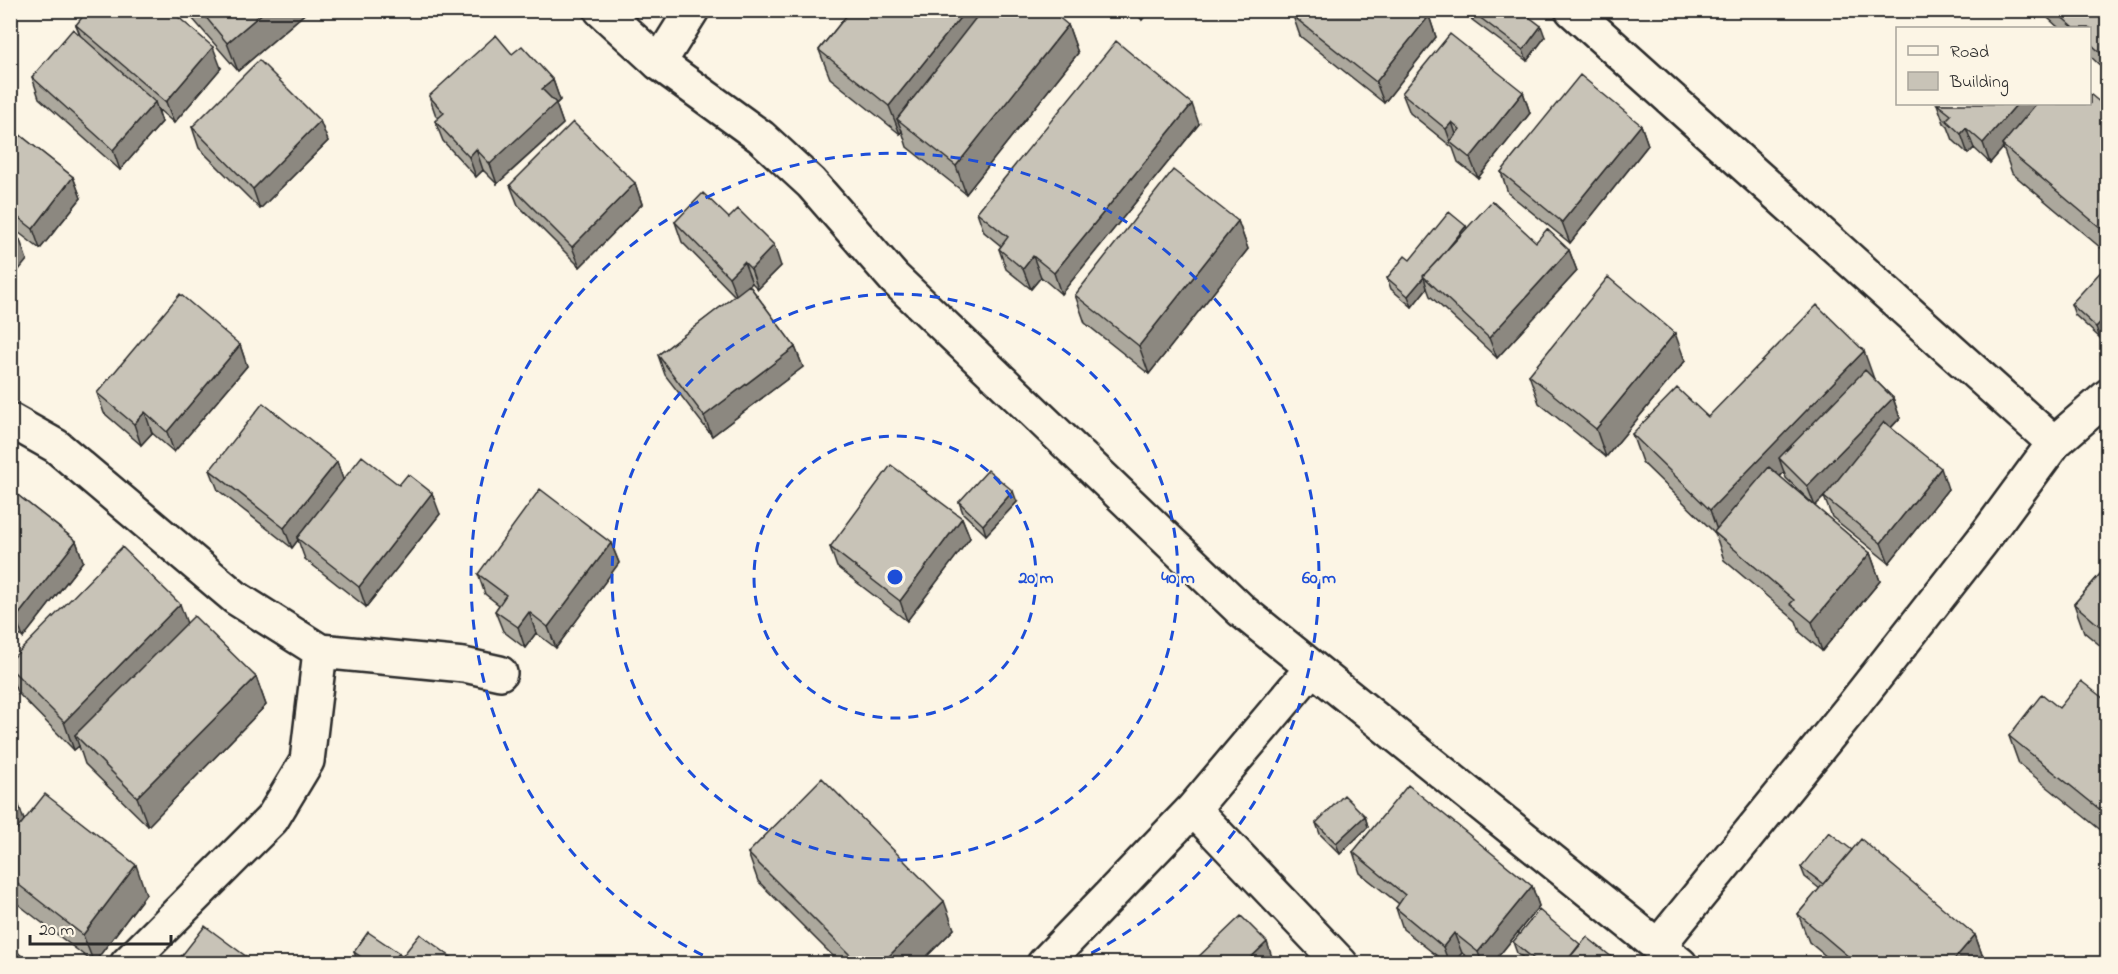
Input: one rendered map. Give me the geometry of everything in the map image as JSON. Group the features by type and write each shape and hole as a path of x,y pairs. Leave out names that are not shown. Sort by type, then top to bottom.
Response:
{"street":[{"path":"601,10 658,63 761,137 811,183 894,278 1242,611 1669,955 1852,707 1982,541 2054,442 2108,396"},
{"path":"658,63 692,10"},
{"path":"1574,11 2054,442"},
{"path":"10,420 56,447 236,598 320,651 464,665 500,673"},
{"path":"127,963 272,819 284,800 307,761 320,651"},
{"path":"1044,963 1192,809 1312,668"},
{"path":"1192,809 1341,963"}],"building":[{"path":"88,10 170,10 213,47 166,102 76,25"},
{"path":"200,10 266,10 227,43"},
{"path":"851,10 966,10 889,106 819,50"},
{"path":"982,10 1050,10 1068,25 956,166 897,119"},
{"path":"1297,10 1421,10 1429,16 1376,82 1293,16"},
{"path":"1470,10 1520,10 1541,26 1523,50"},
{"path":"2054,10 2108,10 2108,60 2091,44 2091,27 2073,27"},
{"path":"73,29 155,102 113,150 32,77"},
{"path":"1450,34 1523,92 1470,158 1450,142 1460,129 1452,122 1446,129 1402,93"},
{"path":"496,35 512,54 522,46 553,80 542,89 556,103 490,164 476,149 469,157 435,121 444,113 429,96"},
{"path":"1116,41 1192,104 1054,273 1033,256 1023,269 999,249 1008,237 977,212"},
{"path":"259,60 320,121 253,189 192,127"},
{"path":"1580,75 1641,125 1562,222 1501,172"},
{"path":"2091,95 2108,109 2108,234 2002,145 2035,105 2091,105"},
{"path":"1938,105 2016,105 1983,143 1966,128 1961,134 1946,120 1951,115"},
{"path":"573,122 635,183 572,247 510,185"},
{"path":"10,127 73,177 33,229 10,211"},
{"path":"1173,170 1238,221 1139,346 1075,295"},
{"path":"703,193 729,218 738,209 774,245 751,269 744,262 729,277 675,222"},
{"path":"1492,201 1536,242 1547,229 1569,250 1489,338 1423,276"},
{"path":"1449,212 1466,226 1408,296 1387,278 1405,256 1410,260"},
{"path":"10,232 20,240 10,251"},
{"path":"2106,266 2108,268 2108,314 2096,327 2071,304"},
{"path":"1608,277 1675,333 1596,429 1529,375"},
{"path":"749,285 795,347 704,416 658,355"},
{"path":"180,294 240,345 167,432 145,412 134,424 97,393"},
{"path":"1817,305 1864,351 1710,510 1632,434 1677,388 1708,417"},
{"path":"1865,370 1893,398 1807,486 1779,458"},
{"path":"263,403 337,462 284,528 210,470"},
{"path":"1884,422 1941,468 1881,543 1824,497"},
{"path":"362,456 399,485 408,474 432,493 359,587 297,538"},
{"path":"891,465 962,518 900,601 830,547"},
{"path":"1769,467 1870,553 1812,622 1790,604 1794,600 1714,532"},
{"path":"988,470 1013,491 983,525 959,502"},
{"path":"10,489 76,541 16,618 10,614"},
{"path":"540,489 611,543 548,627 529,612 518,627 495,611 506,595 478,574"},
{"path":"122,547 180,604 64,722 10,668 10,661"},
{"path":"2108,565 2108,633 2074,604"},
{"path":"194,616 256,677 137,797 75,735"},
{"path":"2081,681 2108,702 2108,816 2009,736 2042,694 2059,708"},
{"path":"822,778 944,901 882,963 858,963 748,853"},
{"path":"1408,785 1532,886 1478,952 1454,933 1443,947 1396,908 1405,895 1353,852"},
{"path":"45,794 136,865 83,935 10,878 10,838"},
{"path":"1344,795 1365,816 1336,843 1316,823"},
{"path":"10,797 18,803 10,812"},
{"path":"1829,832 1852,850 1823,884 1801,867"},
{"path":"1861,839 1975,935 1951,963 1856,963 1798,914"},
{"path":"1539,910 1580,944 1565,963 1539,963 1513,942"},
{"path":"1241,916 1267,942 1245,963 1192,963"},
{"path":"205,926 255,963 176,963"},
{"path":"368,932 399,953 392,963 370,963 354,952"},
{"path":"420,934 459,963 397,963"},
{"path":"1587,937 1619,963 1565,963"},
{"path":"10,945 25,959 20,963 10,963"}]}
